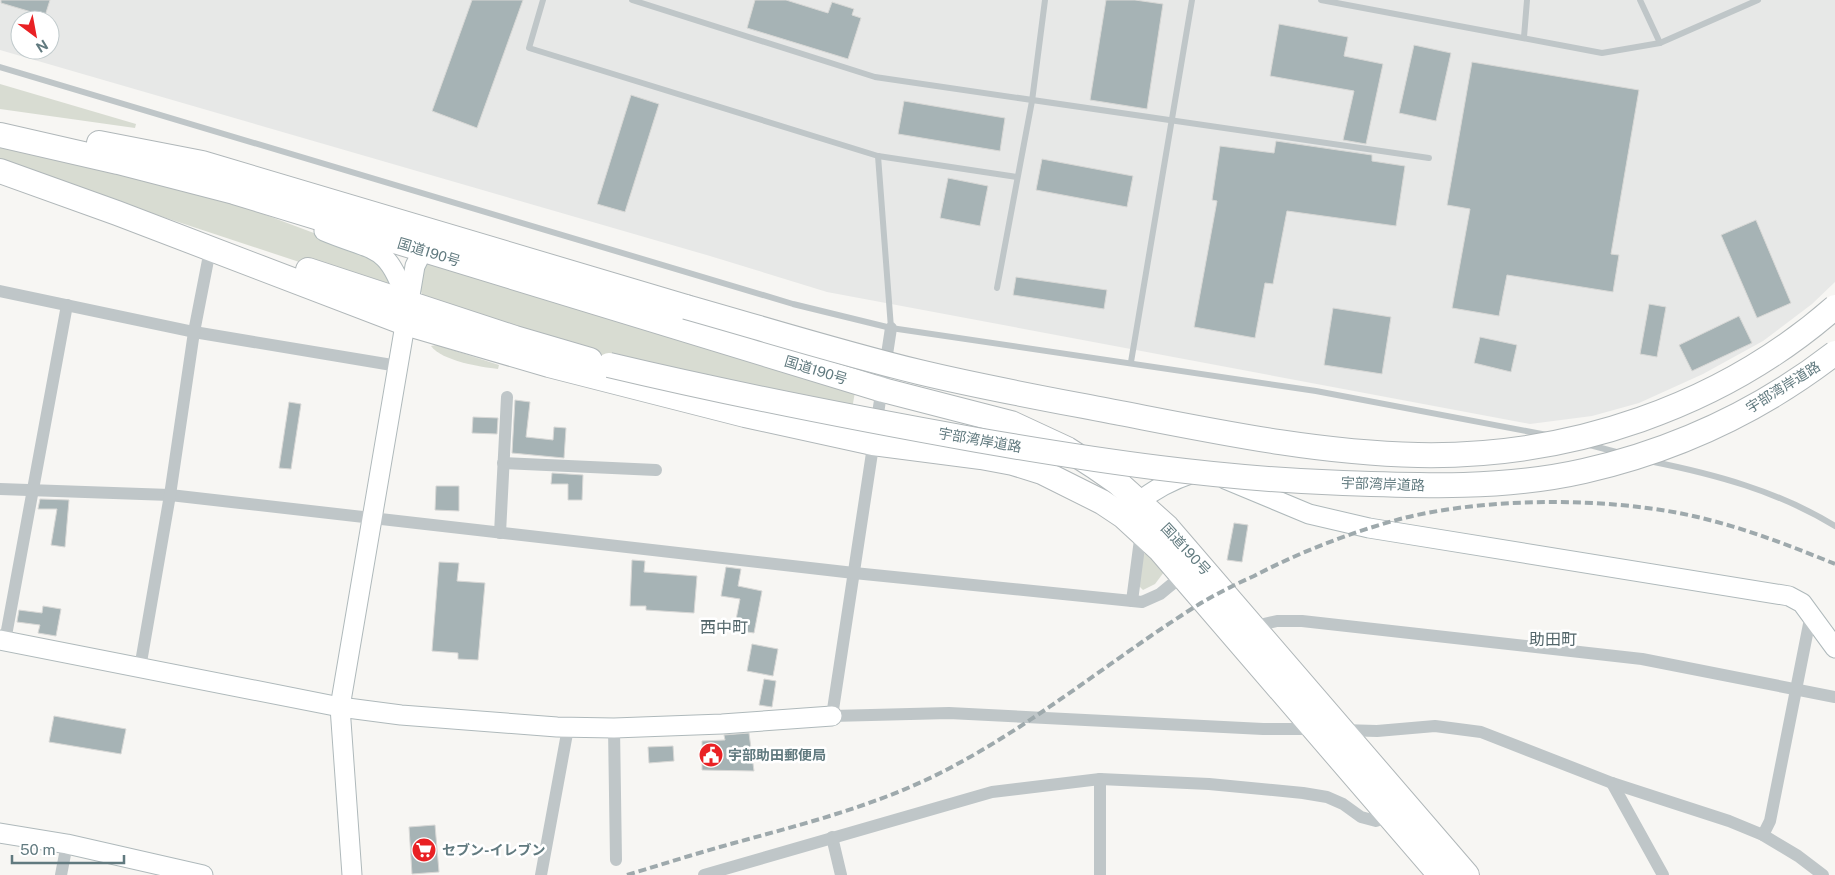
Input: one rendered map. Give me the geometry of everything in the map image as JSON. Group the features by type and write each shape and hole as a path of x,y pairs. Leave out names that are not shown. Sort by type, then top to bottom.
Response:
{"highway":[{"name":"国道190号","path":"0,134 234,192 883,390 1011,423 1042,436 1096,467 1183,575 1245,632 1340,730 1467,875"},
{"path":"0,134 125,146 193,160 686,306 919,372 1014,392 1282,442 1378,453 1454,455 1516,449 1575,438 1635,422 1697,397 1756,367 1783,349 1835,307"},
{"name":"国道190号","path":"0,171 117,213 210,250 406,313 549,366 745,415 873,443 1013,463 1042,472 1135,516 1167,527 1315,729 1440,875"},
{"path":"117,213 210,237 406,313"},
{"name":"宇部湾岸道路","path":"406,313 515,338 609,365 746,396 904,427 1113,461 1260,479 1412,486 1485,484 1582,471 1669,445 1702,433 1759,405 1835,353"}],"street":[{"path":"234,192 329,233 376,250 391,265 406,313"},
{"path":"352,875 340,707 406,313 414,266 423,250 440,239 460,240"},
{"path":"140,668 170,495 194,332 210,250"},
{"path":"0,291 194,332 398,366"},
{"path":"67,305 33,490 2,640 340,707 401,715 568,728 722,724 832,716 949,713 1223,727 1377,731 1435,726 1481,732 1612,783 1763,834 1798,856 1823,875"},
{"path":"832,716 892,328"},
{"path":"500,533 507,397"},
{"path":"503,463 656,470"},
{"path":"1132,601 1135,516 1167,482 1197,472 1229,480 1309,514 1360,526 1789,596 1802,602 1835,648"},
{"path":"0,489 170,495 372,520 854,573 1142,602 1160,594 1183,575"},
{"path":"1763,834 1770,821 1811,614"},
{"path":"1245,632 1277,621 1302,620 1642,659 1835,697"},
{"path":"541,875 568,728"},
{"path":"614,728 616,860"},
{"path":"704,875 992,792 1100,779 1209,784 1303,793 1327,797 1343,804 1361,818 1376,821 1389,816"},
{"path":"1100,779 1100,875"},
{"path":"1612,783 1663,875"},
{"path":"0,832 67,844 203,875"},
{"path":"832,837 841,875"},
{"path":"61,875 67,844"}],"lane":[{"path":"543,0 529,48 878,156 1017,177"},
{"path":"632,0 876,77 1429,158"},
{"path":"997,288 1032,101 1045,0"},
{"path":"1131,362 1192,0"},
{"path":"1321,0 1602,53 1660,43 1758,0"},
{"path":"1524,37 1527,0"},
{"path":"1640,0 1660,43"},
{"path":"0,67 784,301 892,328 1316,391 1564,438 1645,460 1711,474 1759,489 1835,526"},
{"path":"878,156 892,328"}],"shaded area":[{"path":"0,0 1835,0 1835,282 1812,304 1763,341 1703,374 1639,403 1592,416 1530,424 827,292 710,256 34,60 60,60 60,10 10,10 10,53 0,50"},
{"path":"0,84 136,124 135,128 0,109"},
{"path":"0,143 229,201 375,256 399,295 0,163"},
{"path":"428,261 855,392 852,409 711,381 594,353 426,303 419,287 423,264"},
{"path":"437,345 499,365 498,369 472,365 444,356 431,346"},
{"path":"1142,553 1147,554 1164,572 1155,584 1143,590 1139,586"}],"building":[{"path":"1,0 50,0 47,10 25,10 1,3"},
{"path":"472,0 523,0 477,128 432,111"},
{"path":"755,0 786,0 828,13 832,2 854,9 852,15 861,18 848,59 747,28"},
{"path":"1106,0 1135,0 1163,4 1147,109 1090,100"},
{"path":"1279,24 1348,37 1344,56 1383,64 1366,144 1343,140 1354,91 1270,76"},
{"path":"1414,45 1451,53 1436,121 1399,113"},
{"path":"1472,62 1639,90 1611,254 1619,255 1613,292 1507,275 1499,316 1452,308 1470,209 1447,205"},
{"path":"631,95 659,104 625,212 597,204"},
{"path":"904,101 1005,118 1000,151 898,134"},
{"path":"1276,141 1372,155 1372,161 1405,166 1396,226 1287,211 1273,284 1265,283 1255,338 1194,327 1217,201 1212,200 1220,146 1274,153"},
{"path":"1042,159 1133,176 1127,207 1036,190"},
{"path":"948,178 988,186 980,226 940,218"},
{"path":"1756,220 1791,303 1757,318 1721,235"},
{"path":"1016,277 1107,290 1104,309 1013,295"},
{"path":"1649,304 1666,307 1657,357 1640,354"},
{"path":"1333,308 1391,317 1382,374 1324,365"},
{"path":"1739,316 1752,343 1692,371 1679,345"},
{"path":"1480,337 1517,345 1511,372 1474,363"},
{"path":"515,400 530,402 526,437 553,440 554,427 566,428 564,458 512,453"},
{"path":"289,402 301,404 291,469 279,468"},
{"path":"473,417 498,418 497,434 472,433"},
{"path":"552,473 583,475 582,500 568,500 568,484 551,484"},
{"path":"436,486 459,486 459,511 435,510"},
{"path":"40,499 69,500 65,547 51,545 57,509 38,509"},
{"path":"1234,523 1248,525 1242,562 1227,560"},
{"path":"632,560 645,561 644,572 697,576 694,613 646,610 646,606 630,606"},
{"path":"439,562 459,563 457,581 485,583 478,660 458,659 458,653 432,651"},
{"path":"726,567 741,569 738,586 762,591 754,633 734,630 740,599 721,596"},
{"path":"43,606 61,609 56,636 38,633 40,625 17,622 19,610 42,613"},
{"path":"752,644 778,649 773,676 747,671"},
{"path":"764,679 776,681 772,707 759,705"},
{"path":"54,716 126,729 121,754 49,742"},
{"path":"749,733 754,771 702,770 702,741 725,740 724,735"},
{"path":"673,746 674,761 649,763 648,747"},
{"name":"セブン-イレブン","path":"435,825 439,872 412,874 409,827"}],"railway":[{"path":"627,875 844,811 924,781 983,750 1015,730 1169,623 1201,603 1234,585 1307,551 1362,530 1400,519 1459,508 1491,505 1556,502 1618,505 1672,512 1719,523 1766,537 1835,564"}],"place":[{"name":"宇部助田郵便局","path":"711,755"},
{"name":"セブン-イレブン","path":"424,850"}],"district":[{"name":"西中町","path":"724,627"},
{"name":"助田町","path":"1553,639"}]}
